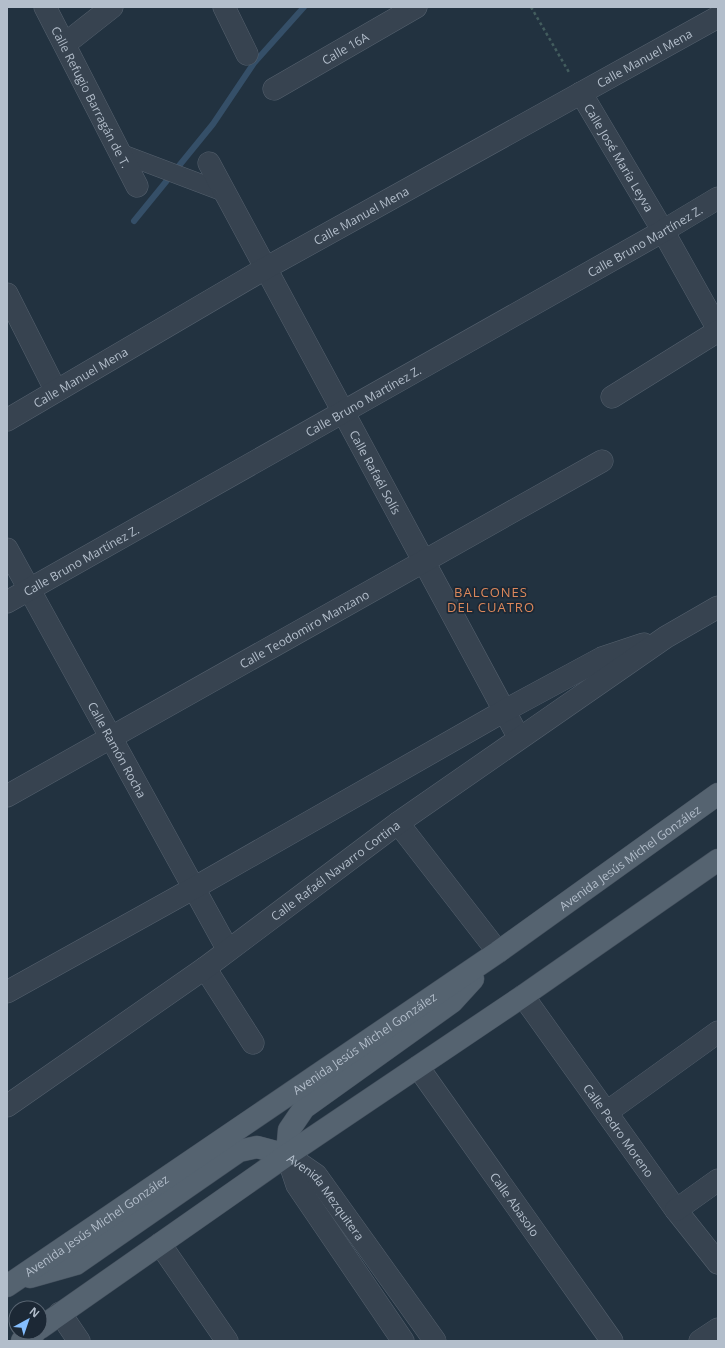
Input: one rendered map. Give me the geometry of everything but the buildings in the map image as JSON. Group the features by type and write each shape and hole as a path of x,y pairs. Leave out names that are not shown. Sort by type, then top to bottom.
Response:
{"main road":[{"name":"Avenida Jesús Michel González","path":"9,1284 498,952 718,794"},
{"path":"48,1322 287,1155 523,996 718,860"},
{"path":"287,1155 289,1130 304,1108 452,1002 498,952"},
{"path":"9,1284 76,1264 239,1151 258,1147 287,1155"}],"street":[{"name":"Calle Refugio Barragán de T.","path":"45,7 126,155 137,186"},
{"path":"65,44 112,7"},
{"path":"224,7 247,54"},
{"name":"Calle 16A","path":"274,89 416,7"},
{"name":"Calle Manuel Mena","path":"7,420 266,268 718,17"},
{"name":"Calle José María Leyva","path":"581,93 663,232 718,330"},
{"path":"126,155 220,191"},
{"name":"Calle Rafaél Solís","path":"209,163 220,191 266,268 519,738"},
{"name":"Calle Bruno Martínez Z.","path":"7,602 343,411 663,232 718,198"},
{"path":"7,294 56,391"},
{"path":"612,397 718,330"},
{"name":"Calle Teodomiro Manzano","path":"7,796 602,461"},
{"name":"Calle Ramón Rocha","path":"7,549 228,950"},
{"name":"Calle Rafaél Navarro Cortina","path":"7,1106 205,968 398,823 519,738 666,637 718,607"},
{"name":"Calle Rafaél Navarro Cortina","path":"7,992 194,888 504,711 602,658 666,637"},
{"path":"398,823 498,952"},
{"path":"205,968 253,1043"},
{"name":"Calle Pedro Moreno","path":"523,996 676,1210 718,1263"},
{"path":"607,1112 718,1032"},
{"name":"Calle Abasolo","path":"418,1067 612,1341"},
{"name":"Avenida Mezquitera","path":"287,1155 297,1185 403,1341"},
{"name":"Avenida Mezquitera","path":"287,1155 316,1175 435,1341"},
{"path":"676,1210 718,1180"},
{"path":"160,1244 228,1341"},
{"path":"60,1314 79,1341"},
{"path":"700,1341 718,1329"}],"path":[{"name":"Calle José María Leyva","path":"531,7 581,93"}],"waterway":[{"path":"134,221 213,124 254,63 304,7"}],"district":[{"name":"BALCONES DEL CUATRO","path":"491,600"}]}
